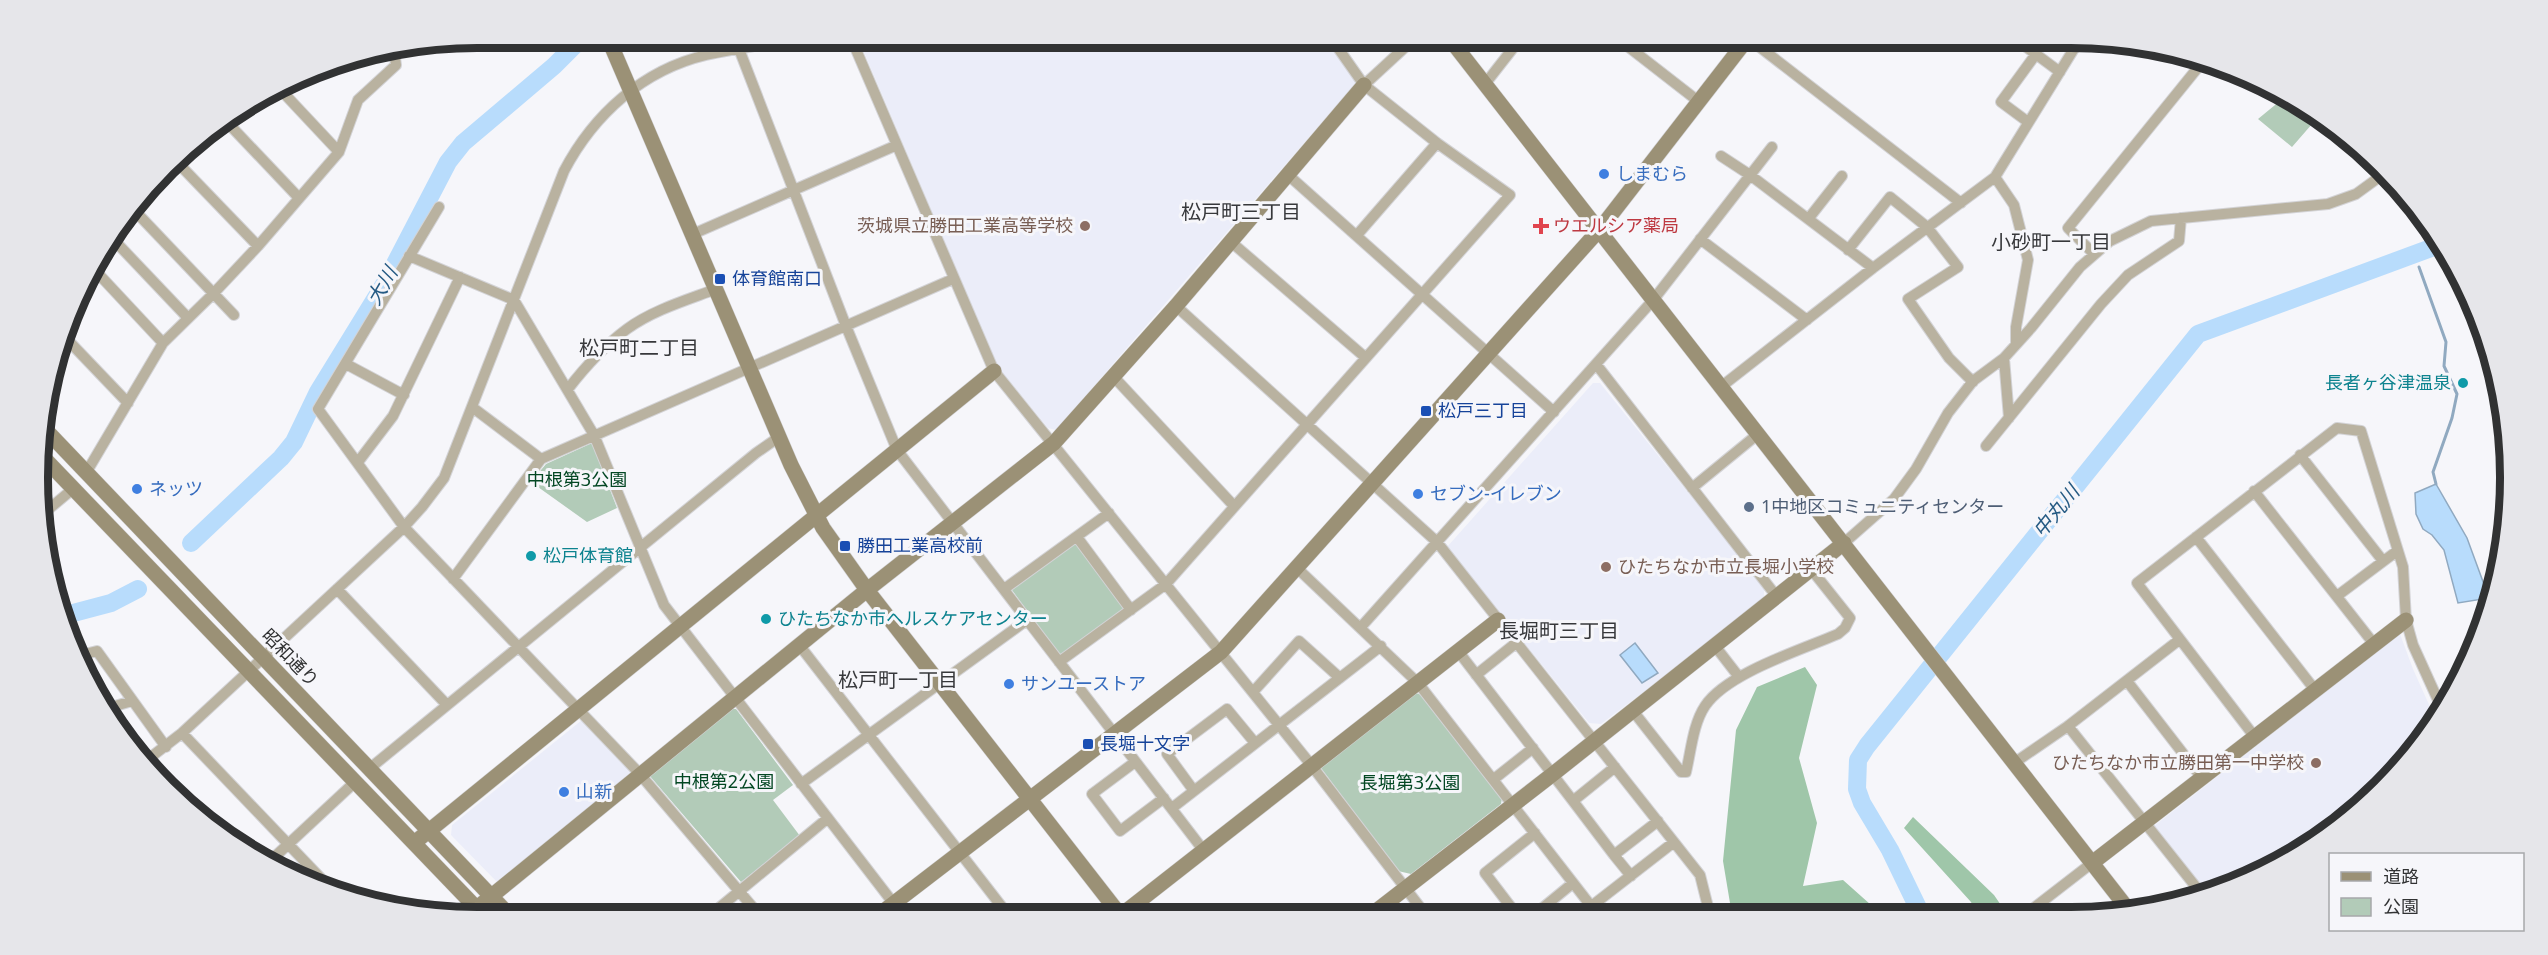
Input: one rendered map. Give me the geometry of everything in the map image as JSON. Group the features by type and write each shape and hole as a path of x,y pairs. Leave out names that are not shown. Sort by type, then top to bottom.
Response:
{"street":[{"path":"612,48 779,437 816,515 867,590 1113,907"},
{"path":"152,757 182,733 404,527 444,477 564,171 575,149 597,121 631,89 683,63 705,56 750,48"},
{"path":"855,48 994,371 1312,766 1420,907"},
{"path":"1059,662 1166,584 1510,195 1437,143 1364,85 1338,48"},
{"path":"481,907 490,896 639,773 1054,443 1176,306 1364,85 1404,48"},
{"path":"1457,48 2123,903"},
{"path":"1485,84 1513,48"},
{"path":"1630,48 1698,101"},
{"path":"888,907 1221,652 1600,229 1740,48"},
{"path":"1761,48 1961,202"},
{"path":"2028,48 2060,72"},
{"path":"1722,386 1873,268 1995,177 2074,48"},
{"path":"739,50 846,326 897,450 1204,851"},
{"path":"2028,122 2001,102 2036,54"},
{"path":"86,473 163,343 258,246 339,152 358,100 396,65 395,56"},
{"path":"2094,254 2068,228 2198,68"},
{"path":"285,94 339,152"},
{"path":"231,126 299,198"},
{"path":"1358,235 1437,143"},
{"path":"693,234 897,145"},
{"path":"1361,627 1654,299 1772,147"},
{"path":"1721,156 1809,218 1873,268"},
{"path":"182,167 258,246"},
{"path":"1287,174 1554,412"},
{"path":"1809,218 1842,176"},
{"path":"1995,177 2014,205 2028,260 2016,327 2016,344"},
{"path":"1381,907 1777,597 1894,499 1916,469 1948,413 1972,382 2004,358 2080,267 2110,241 2132,228 2151,221 2328,204 2356,194 2378,178"},
{"path":"1848,250 1890,197 1927,227 1958,267 1908,299 1950,358 1972,382"},
{"path":"440,207 318,409 404,527 639,773 753,907"},
{"path":"138,214 234,315"},
{"path":"1986,446 2101,304 2128,275 2180,241 2181,218"},
{"path":"1700,239 1807,320"},
{"path":"1230,241 1366,358"},
{"path":"117,244 188,318"},
{"path":"409,256 514,300 594,435 664,605 734,699 896,907"},
{"path":"99,275 163,343"},
{"path":"358,462 393,416 460,277"},
{"path":"453,579 541,459 953,279"},
{"path":"568,389 587,365 628,328 655,313 716,288"},
{"path":"1176,306 1437,542 1700,875 1708,907"},
{"path":"70,342 128,403"},
{"path":"2004,358 2009,418"},
{"path":"346,364 404,394"},
{"path":"1596,364 1777,597"},
{"path":"414,843 994,371"},
{"path":"1113,376 1234,506"},
{"path":"472,407 541,459"},
{"path":"2254,736 2137,583 2337,428 2361,431 2403,567 2406,620 2421,664 2438,700"},
{"path":"1692,488 1758,434"},
{"name":"昭和通り","path":"50,435 501,907"},
{"path":"369,769 779,437"},
{"path":"2300,455 2383,561"},
{"path":"49,463 414,843 470,907"},
{"path":"49,509 74,488"},
{"path":"2254,491 2374,644"},
{"path":"1004,589 1109,513"},
{"path":"1077,537 1131,610"},
{"path":"2196,537 2315,690"},
{"path":"2337,596 2397,551"},
{"path":"1297,568 1418,683 1591,906 1674,842"},
{"path":"1633,711 1680,772 1686,772 1697,723 1705,705 1719,691 1739,677 1838,634 1845,628 1850,618 1811,569"},
{"path":"337,589 447,705"},
{"path":"801,784 1026,620"},
{"path":"1132,907 1498,620"},
{"path":"2035,907 2406,620"},
{"path":"2014,763 2068,726 2179,639"},
{"path":"1253,692 1299,641 1340,678"},
{"path":"1476,675 1516,643"},
{"path":"800,646 1003,907"},
{"path":"1172,808 1381,646"},
{"path":"1715,646 1739,677"},
{"path":"86,654 97,651 166,747"},
{"path":"1458,651 1631,876"},
{"path":"2127,681 2202,778"},
{"path":"114,706 132,701"},
{"path":"1194,791 1167,754 1227,709 1255,743"},
{"path":"2068,726 2197,888"},
{"path":"182,733 319,876"},
{"path":"1494,779 1533,748"},
{"path":"1135,762 1092,794 1120,831 1164,798"},
{"path":"1573,801 1615,767"},
{"path":"275,856 355,782"},
{"path":"720,907 828,818"},
{"path":"1614,855 1658,821"},
{"path":"1511,907 1485,873 1535,833"},
{"path":"1544,907 1574,883"}],"shaded area":[{"name":"茨城県立勝田工業高等学校","path":"862,48 1332,48 1355,79 1355,84 1056,430 1048,428 998,367"},
{"name":"ひたちなか市立長堀小学校","path":"1593,383 1600,383 1764,587 1764,601 1601,724 1589,723 1447,547"},
{"name":"ひたちなか市立勝田第一中学校","path":"2400,634 2431,710 2393,761 2354,800 2332,818 2309,835 2260,863 2202,886 2154,826"},
{"path":"582,720 630,768 630,775 497,882 451,835 452,825"}],"green space":[{"path":"2278,102 2313,123 2292,147 2258,119"},
{"name":"中根第3公園","path":"592,443 617,508 587,522 531,482 546,464"},
{"path":"1076,543 1124,609 1060,656 1012,590"},
{"path":"1805,667 1817,685 1799,758 1817,823 1803,886 1843,880 1873,907 1731,907 1723,861 1736,730 1757,687"},
{"name":"長堀第3公園","path":"1416,693 1422,695 1502,798 1501,804 1411,874 1398,871 1321,768"},
{"name":"中根第2公園","path":"731,709 736,709 793,785 773,800 800,836 741,882 649,775"},
{"path":"1913,817 1994,895 2002,907 1974,907 1904,828"}],"water":[{"path":"2436,484 2467,538 2485,588 2482,599 2458,603 2444,550 2432,535 2423,529 2416,514 2415,493"},
{"path":"1635,643 1658,673 1642,683 1620,655"}],"waterway":[{"name":"大川","path":"191,543 281,458 294,442 318,392 385,283 448,162 463,143 572,48"},
{"name":"中丸川","path":"1918,907 1890,850 1862,803 1857,789 1858,760 1867,746 2198,334 2433,247"},
{"path":"2419,267 2446,342 2444,366 2457,394 2452,418 2433,472 2436,484"},
{"name":"大川","path":"70,614 111,603 138,589"}],"place":[{"name":"しまむら","path":"1604,174"},
{"name":"茨城県立勝田工業高等学校","path":"1085,226"},
{"name":"ウエルシア薬局","path":"1541,226"},
{"name":"体育館南口","path":"720,279"},
{"name":"長者ヶ谷津温泉","path":"2463,383"},
{"name":"松戸三丁目","path":"1426,411"},
{"name":"ネッツ","path":"137,489"},
{"name":"セブン-イレブン","path":"1418,494"},
{"name":"1中地区コミュニティセンター","path":"1749,507"},
{"name":"勝田工業高校前","path":"845,546"},
{"name":"松戸体育館","path":"531,556"},
{"name":"ひたちなか市立長堀小学校","path":"1606,567"},
{"name":"ひたちなか市ヘルスケアセンター","path":"766,619"},
{"name":"サンユーストア","path":"1009,684"},
{"name":"長堀十文字","path":"1088,744"},
{"name":"ひたちなか市立勝田第一中学校","path":"2316,763"},
{"name":"山新","path":"564,792"}],"district":[{"name":"松戸町三丁目","path":"1241,212"},
{"name":"小砂町一丁目","path":"2051,242"},
{"name":"松戸町二丁目","path":"639,348"},
{"name":"長堀町三丁目","path":"1559,631"},
{"name":"松戸町一丁目","path":"898,680"}]}
